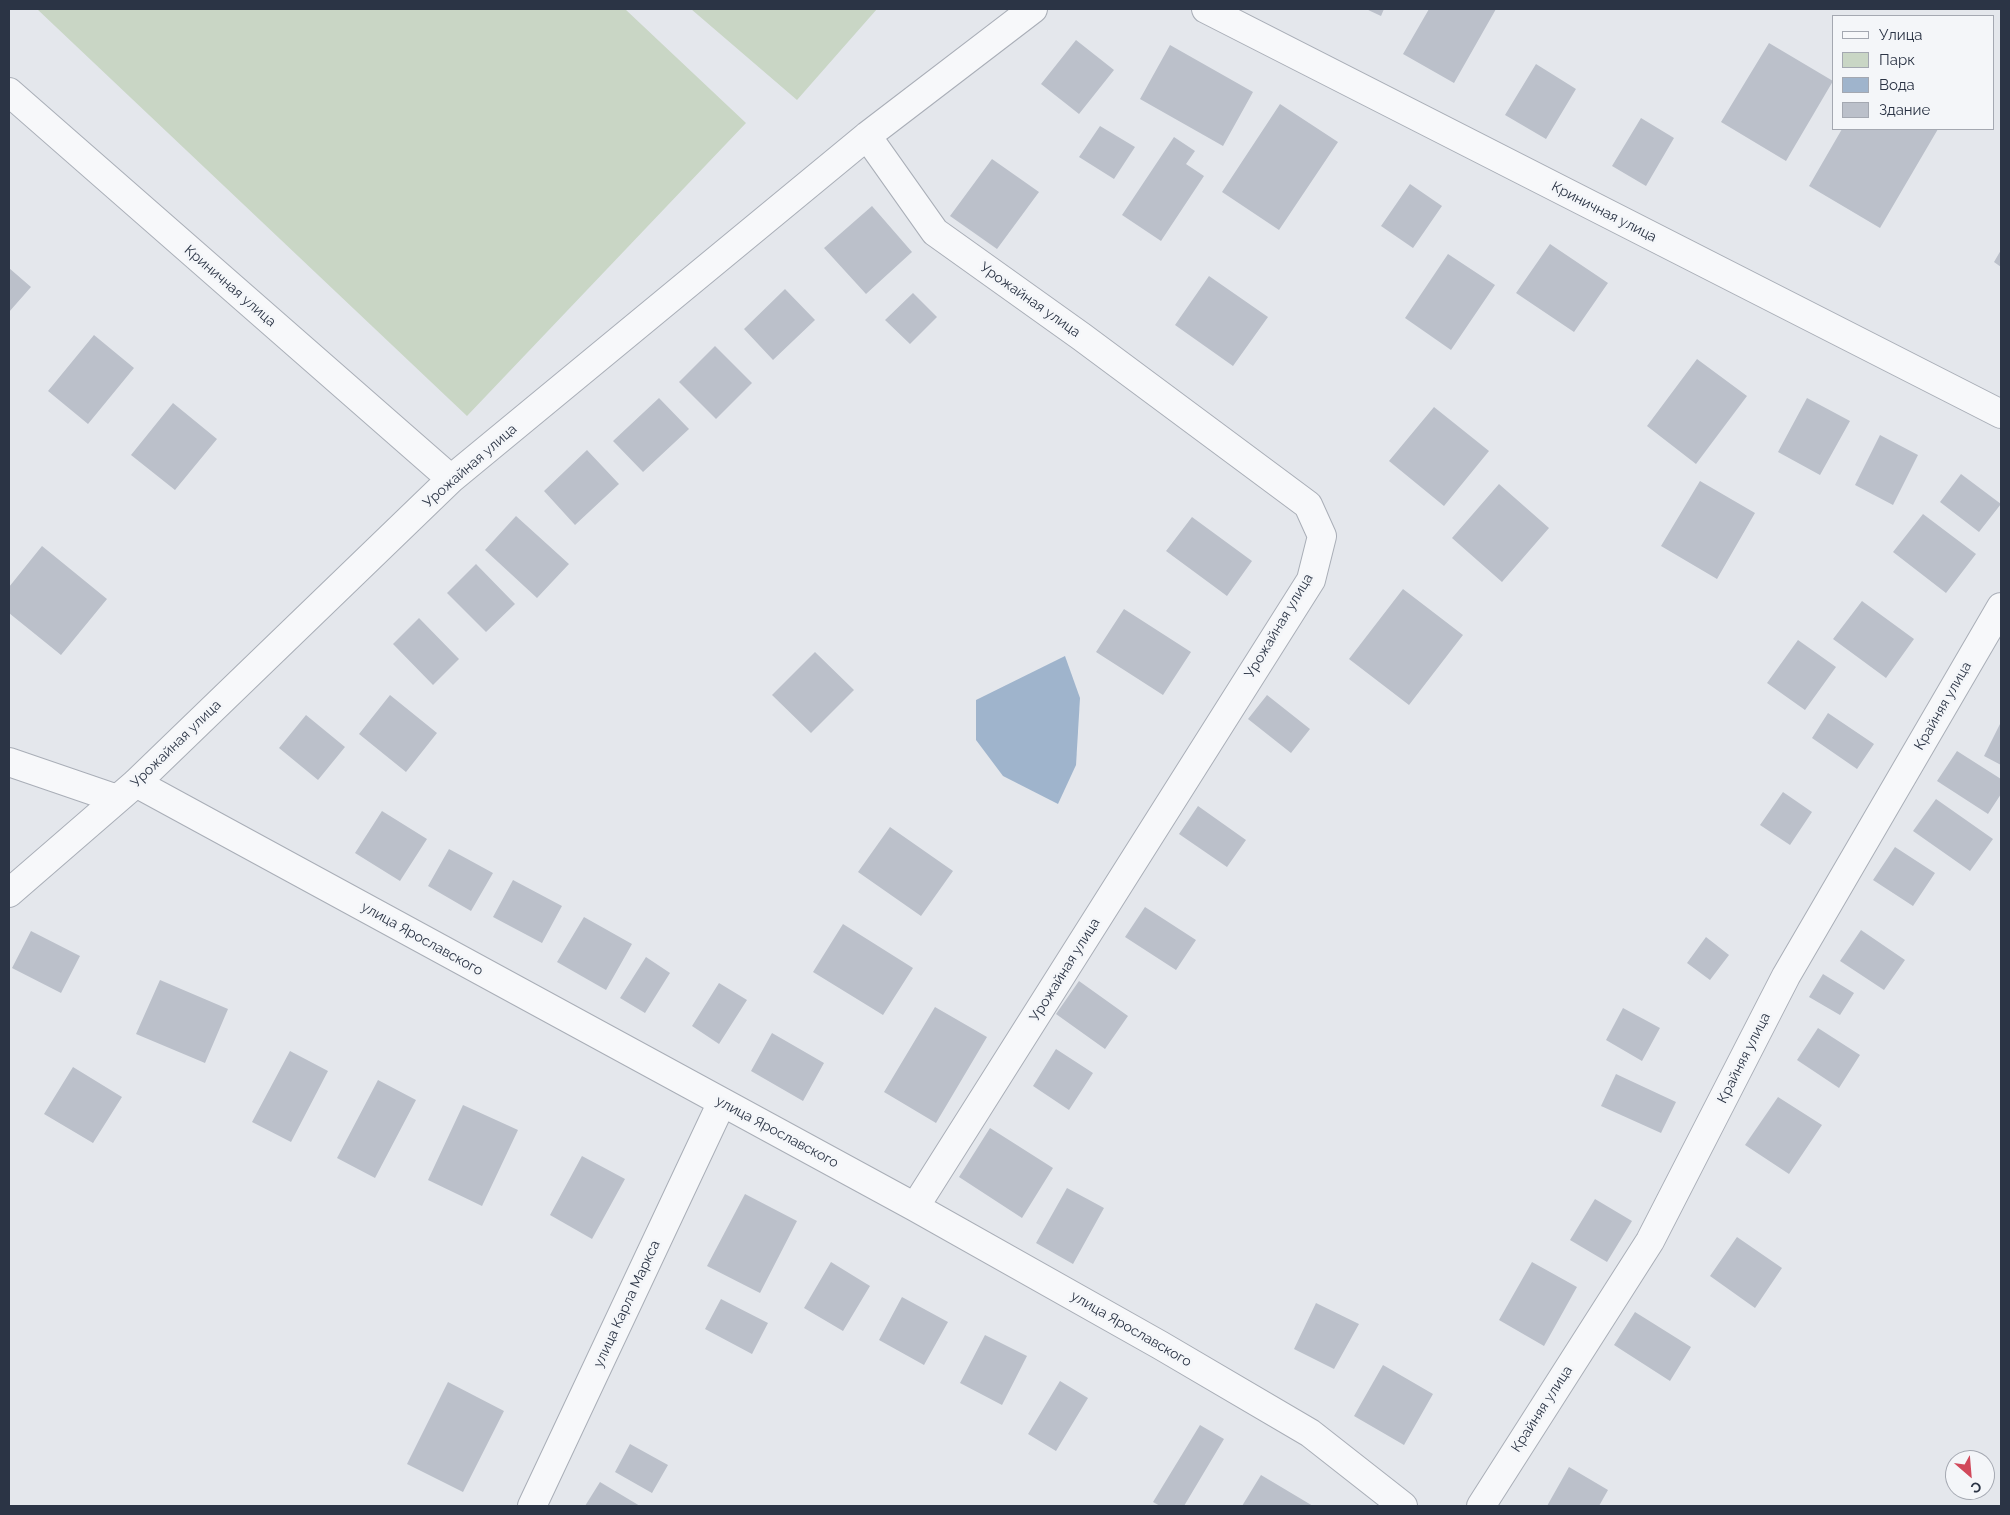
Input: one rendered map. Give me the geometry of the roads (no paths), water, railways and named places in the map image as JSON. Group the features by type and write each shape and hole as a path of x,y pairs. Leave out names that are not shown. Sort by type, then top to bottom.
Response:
{"street":[{"name":"Урожайная улица","path":"9,893 127,791 451,479 867,136 1033,9"},
{"name":"Криничная улица","path":"1206,9 2001,414"},
{"name":"Криничная улица","path":"9,92 451,479"},
{"name":"Урожайная улица","path":"867,136 934,232 1082,337 1308,505 1322,536 1310,580 915,1207"},
{"name":"Крайняя улица","path":"1480,1506 1650,1241 1786,976 2001,606"},
{"name":"улица Ярославского","path":"9,762 127,791 722,1102 1160,1344 1310,1433 1404,1506"},
{"name":"улица Карла Маркса","path":"532,1506 722,1102"}],"water":[{"path":"1065,656 1080,698 1076,765 1058,804 1003,776 976,740 976,700"}]}
